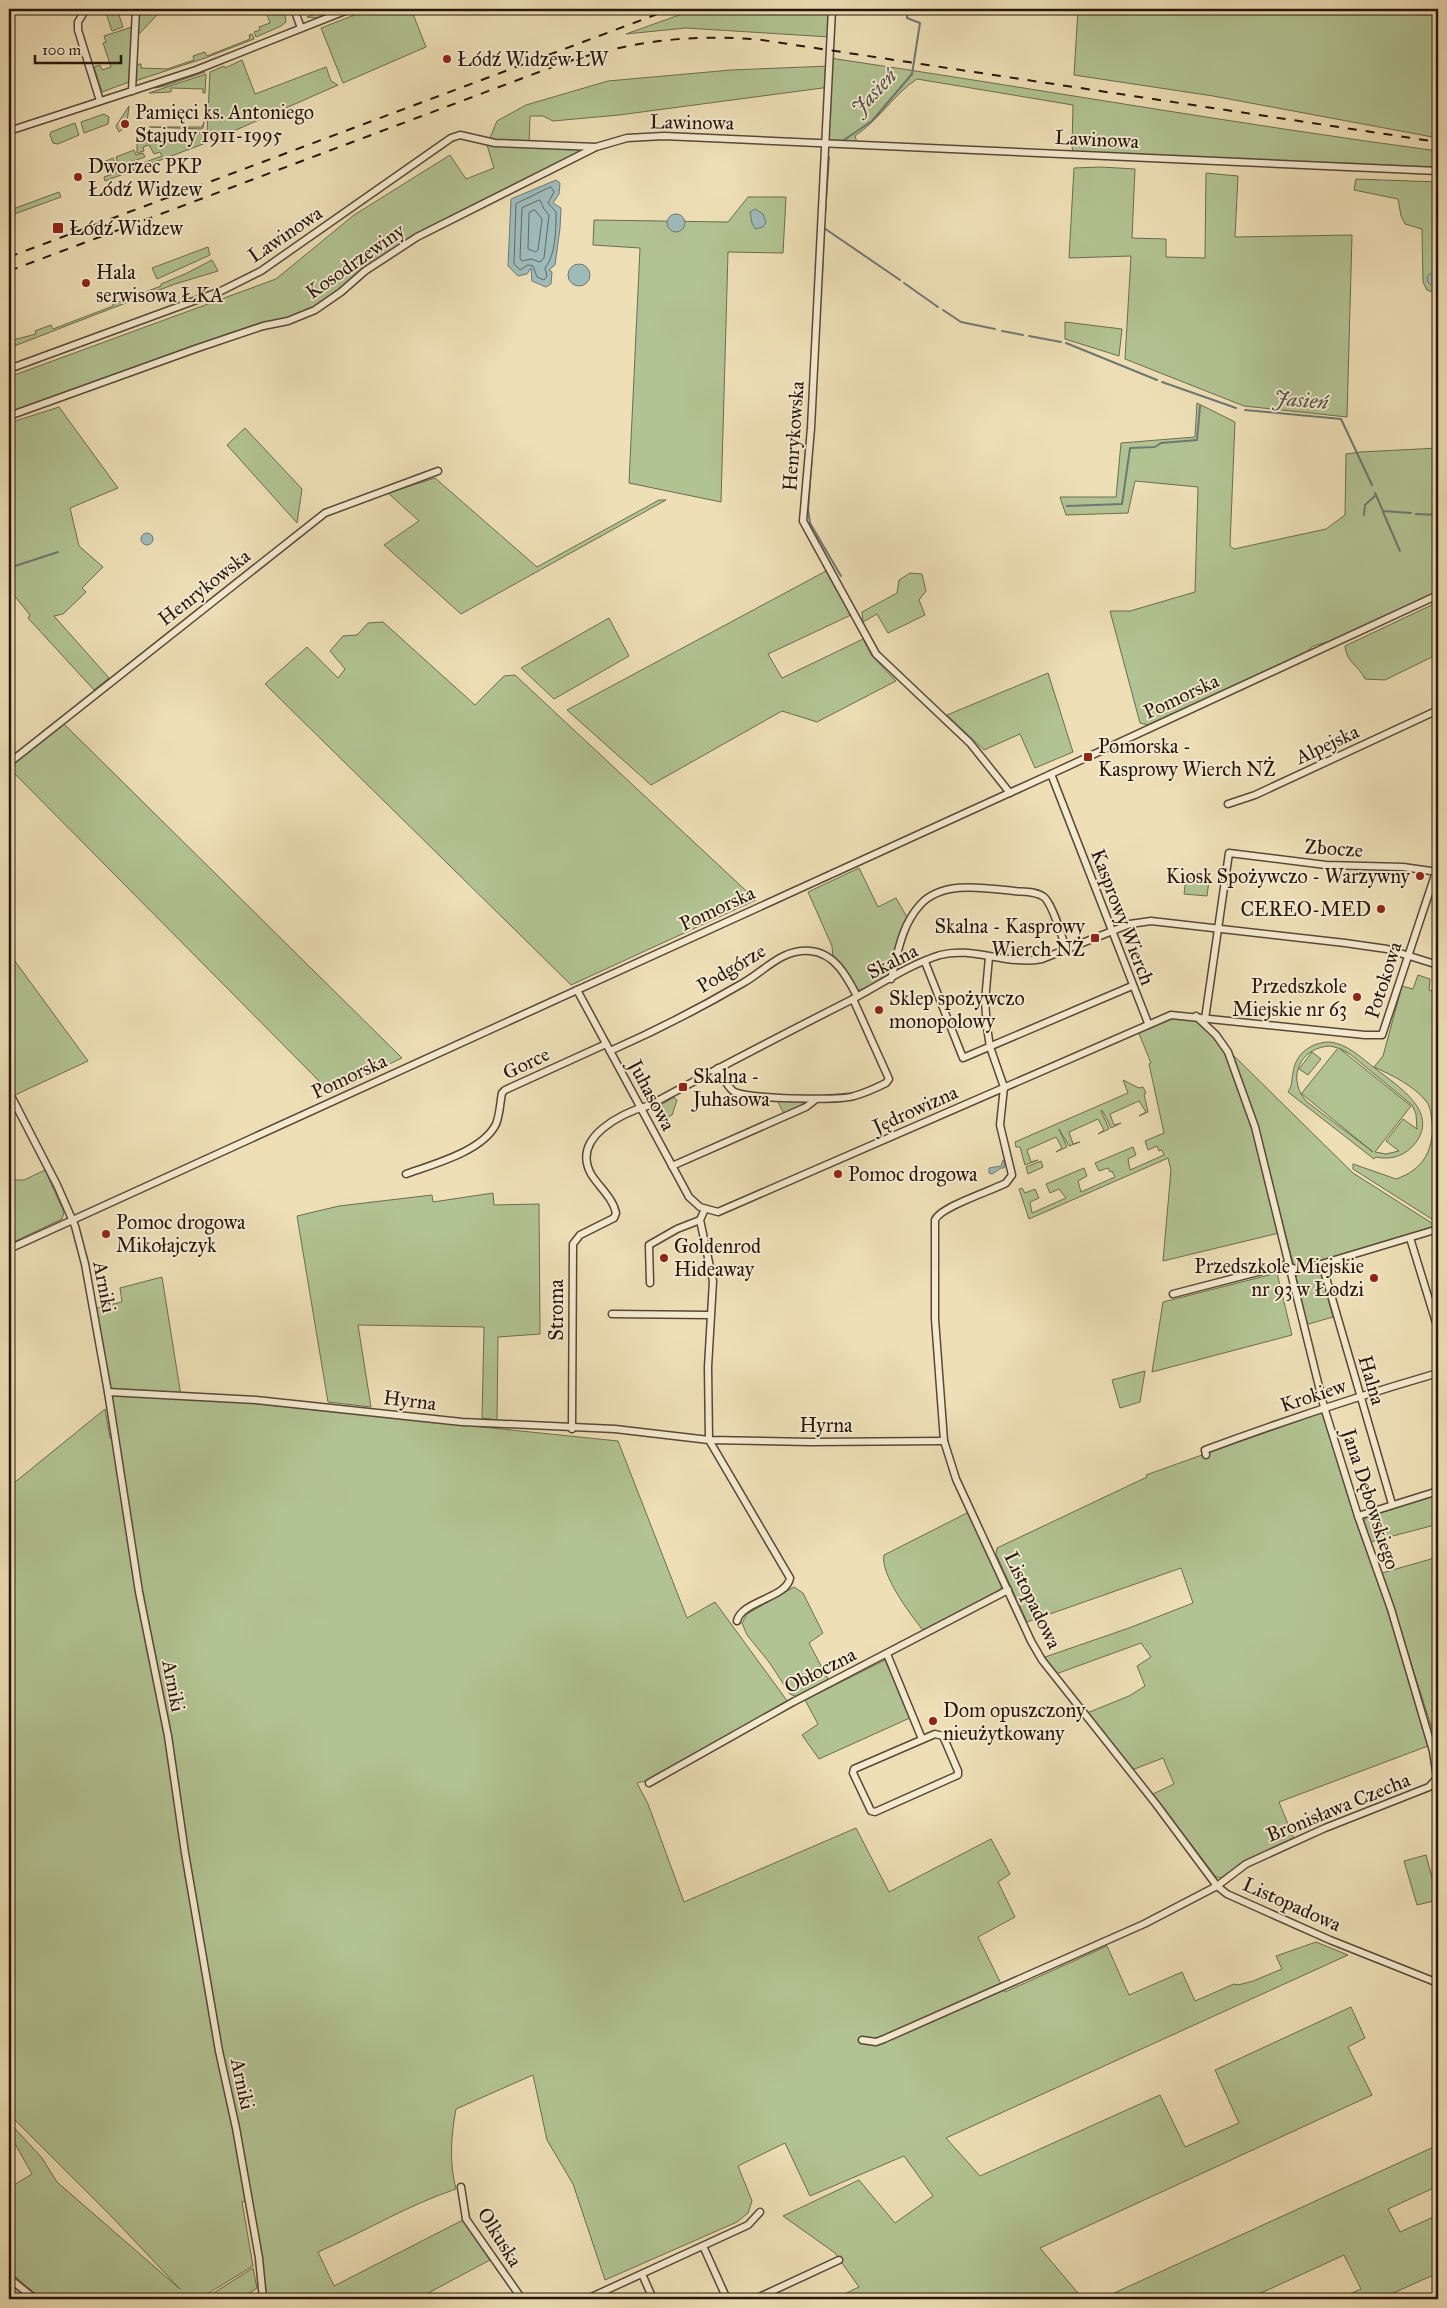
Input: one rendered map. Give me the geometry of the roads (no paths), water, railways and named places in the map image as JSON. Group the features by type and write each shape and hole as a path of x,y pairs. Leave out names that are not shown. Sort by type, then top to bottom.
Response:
{"street":[{"path":"86,9 78,22 78,30 100,101"},
{"path":"132,91 136,9"},
{"path":"294,9 301,28"},
{"path":"9,129 196,70 350,9"},
{"name":"Henrykowska","path":"832,9 811,428 803,521 876,654 970,743 1010,792"},
{"name":"Lawinowa","path":"9,369 221,291 243,281 261,271 455,136 467,135 495,143 596,147 627,138 664,136 1438,171"},
{"name":"Kosodrzewiny","path":"9,416 203,346 263,326 288,321 315,310 342,292 365,271 418,237 596,147"},
{"name":"Henrykowska","path":"9,763 325,513 438,471"},
{"name":"Pomorska","path":"9,1249 1051,774 1438,595"},
{"name":"Alpejska","path":"1228,804 1255,795 1438,710"},
{"name":"Kasprowy Wierch","path":"1051,774 1148,1024"},
{"name":"Zbocze","path":"1219,927 1229,853 1326,864 1403,867 1437,872"},
{"name":"Potokowa","path":"1148,1024 1173,1014 1196,1016 1204,1019 1365,1035 1382,1035 1437,872"},
{"path":"891,979 902,936 913,913 928,898 954,889 982,888 1030,892 1042,896 1048,903 1066,949"},
{"name":"Skalna","path":"615,1216 614,1206 589,1170 587,1156 588,1146 593,1137 605,1126 891,979 942,955 962,953 1028,962 1042,959 1130,924 1151,921 1345,942 1409,954 1438,965"},
{"path":"1204,1019 1219,927"},
{"name":"Podgórze","path":"610,1051 743,983 778,958 791,953 811,951 830,959 844,972 889,1082 854,1096 815,1100"},
{"path":"989,957 985,1001 990,1048 1004,1087"},
{"path":"925,962 963,1058 1132,986"},
{"name":"Juhasowa","path":"577,990 689,1197 705,1210"},
{"name":"Jana Dębowskiego","path":"1204,1019 1228,1052 1255,1127 1324,1407 1358,1516 1391,1609 1430,1740"},
{"name":"Jędrowizna","path":"705,1210 722,1211 1148,1024"},
{"name":"Gorce","path":"406,1174 442,1161 481,1142 497,1122 504,1090 606,1044"},
{"path":"718,1068 729,1086 736,1092 815,1100"},
{"name":"Listopadowa","path":"1004,1087 1000,1125 1013,1172 1012,1177 996,1188 949,1208 935,1218 935,1319 944,1441 956,1479 1031,1641 1042,1660 1156,1804 1217,1886 1227,1894 1322,1936 1438,1983"},
{"name":"Arniki","path":"9,1092 57,1185 77,1232 84,1264 108,1392 139,1592 168,1736 185,1853 219,2051 236,2128 259,2258 263,2299"},
{"path":"672,1166 806,1107 815,1100"},
{"path":"705,1210 700,1220 713,1281 709,1315 709,1440 790,1578 786,1586 741,1612 737,1621"},
{"name":"Stroma","path":"572,1429 573,1244 580,1235 615,1216"},
{"path":"650,1282 649,1245 700,1220"},
{"path":"1173,1294 1285,1265 1295,1269 1322,1264 1438,1229"},
{"path":"1410,1238 1438,1329"},
{"name":"Halna","path":"1322,1264 1392,1504"},
{"path":"612,1314 709,1315"},
{"name":"Krokiew","path":"1206,1455 1205,1450 1324,1407 1330,1408 1360,1396 1438,1373"},
{"name":"Hyrna","path":"108,1392 256,1400 462,1422 572,1429 615,1429 709,1440 810,1442 944,1441"},
{"path":"1358,1516 1438,1490"},
{"name":"Obłoczna","path":"649,1783 793,1702 1008,1590"},
{"path":"887,1654 922,1739"},
{"path":"935,1734 943,1736 958,1775 875,1812 871,1811 853,1773 854,1769 922,1739 935,1734"},
{"name":"Bronisława Czecha","path":"1217,1886 1246,1864 1325,1828 1429,1787 1437,1778 1430,1740"},
{"path":"862,2040 876,2042 906,2030 1108,1941 1217,1886"},
{"name":"Olkuska","path":"461,2187 466,2218 519,2298"},
{"path":"587,2299 748,2225 760,2212"},
{"path":"703,2246 727,2299"},
{"path":"755,2299 839,2260"},
{"path":"642,2274 654,2299"},
{"path":"9,2278 35,2299"}],"water":[{"path":"556,180 560,183 559,194 553,203 561,208 560,228 555,265 549,270 552,272 551,284 546,287 532,281 531,268 527,274 518,276 508,266 511,199"},
{"path":"755,209 763,214 766,222 763,227 755,229 750,212"},
{"path":"676,214 682,217 685,223 682,229 676,232 670,229 667,223 670,217"},
{"path":"579,264 587,267 590,275 587,283 579,286 571,283 568,275 571,267"},
{"path":"1435,273 1438,274 1438,284 1431,285 1428,284 1427,277 1428,274"},
{"path":"145,533 149,533 153,539 149,545 145,545 141,541 141,537"},
{"path":"1003,1160 1005,1163 1004,1168 992,1174 989,1173 989,1168 1001,1166"}],"waterway":[{"name":"Jasień","path":"844,140 872,121 912,74 920,23 907,18 907,9"},
{"name":"Jasień","path":"829,157 824,228 900,280"},
{"path":"822,273 824,228"},
{"name":"Jasień","path":"904,283 938,307"},
{"name":"Jasień","path":"943,310 961,322 995,329"},
{"name":"Jasień","path":"1002,331 1023,335"},
{"name":"Jasień","path":"1029,336 1061,342"},
{"name":"Jasień","path":"1066,343 1157,380"},
{"name":"Jasień","path":"1162,382 1236,408"},
{"path":"1067,506 1122,504 1130,448 1155,447 1161,443 1197,440 1200,406"},
{"name":"Jasień","path":"1245,410 1341,419 1372,485"},
{"path":"812,455 808,510 810,523 841,576"},
{"name":"Jasień","path":"1375,493 1383,511 1411,513"},
{"path":"1364,515 1365,505 1376,495"},
{"path":"1383,512 1400,551"},
{"name":"Jasień","path":"1416,514 1438,515"},
{"path":"9,568 58,552"}],"railway":[{"path":"9,257 671,9"},
{"path":"9,271 555,66 606,51 657,41 709,38 762,40 1438,142"}],"place":[{"name":"Łódź Widzew ŁW","path":"447,59"},
{"name":"Pamięci ks. Antoniego Stajudy 1911-1995","path":"125,124"},
{"name":"Dworzec PKP Łódź Widzew","path":"78,177"},
{"name":"Łódź Widzew","path":"58,228"},
{"name":"Hala serwisowa ŁKA","path":"86,283"},
{"name":"Pomorska - Kasprowy Wierch NŻ","path":"1088,757"},
{"name":"Kiosk Spożywczo - Warzywny","path":"1420,876"},
{"name":"CEREO-MED","path":"1381,909"},
{"name":"Skalna - Kasprowy Wierch NŻ","path":"1095,938"},
{"name":"Przedszkole Miejskie nr 63","path":"1357,997"},
{"name":"Sklep spożywczo monopolowy","path":"879,1010"},
{"name":"Skalna - Juhasowa","path":"683,1087"},
{"name":"Pomoc drogowa","path":"838,1174"},
{"name":"Pomoc drogowa Mikołajczyk","path":"106,1234"},
{"name":"Goldenrod Hideaway","path":"664,1258"},
{"name":"Przedszkole Miejskie nr 93 w Łodzi","path":"1374,1278"},
{"name":"Dom opuszczony nieużytkowany","path":"933,1721"}]}
